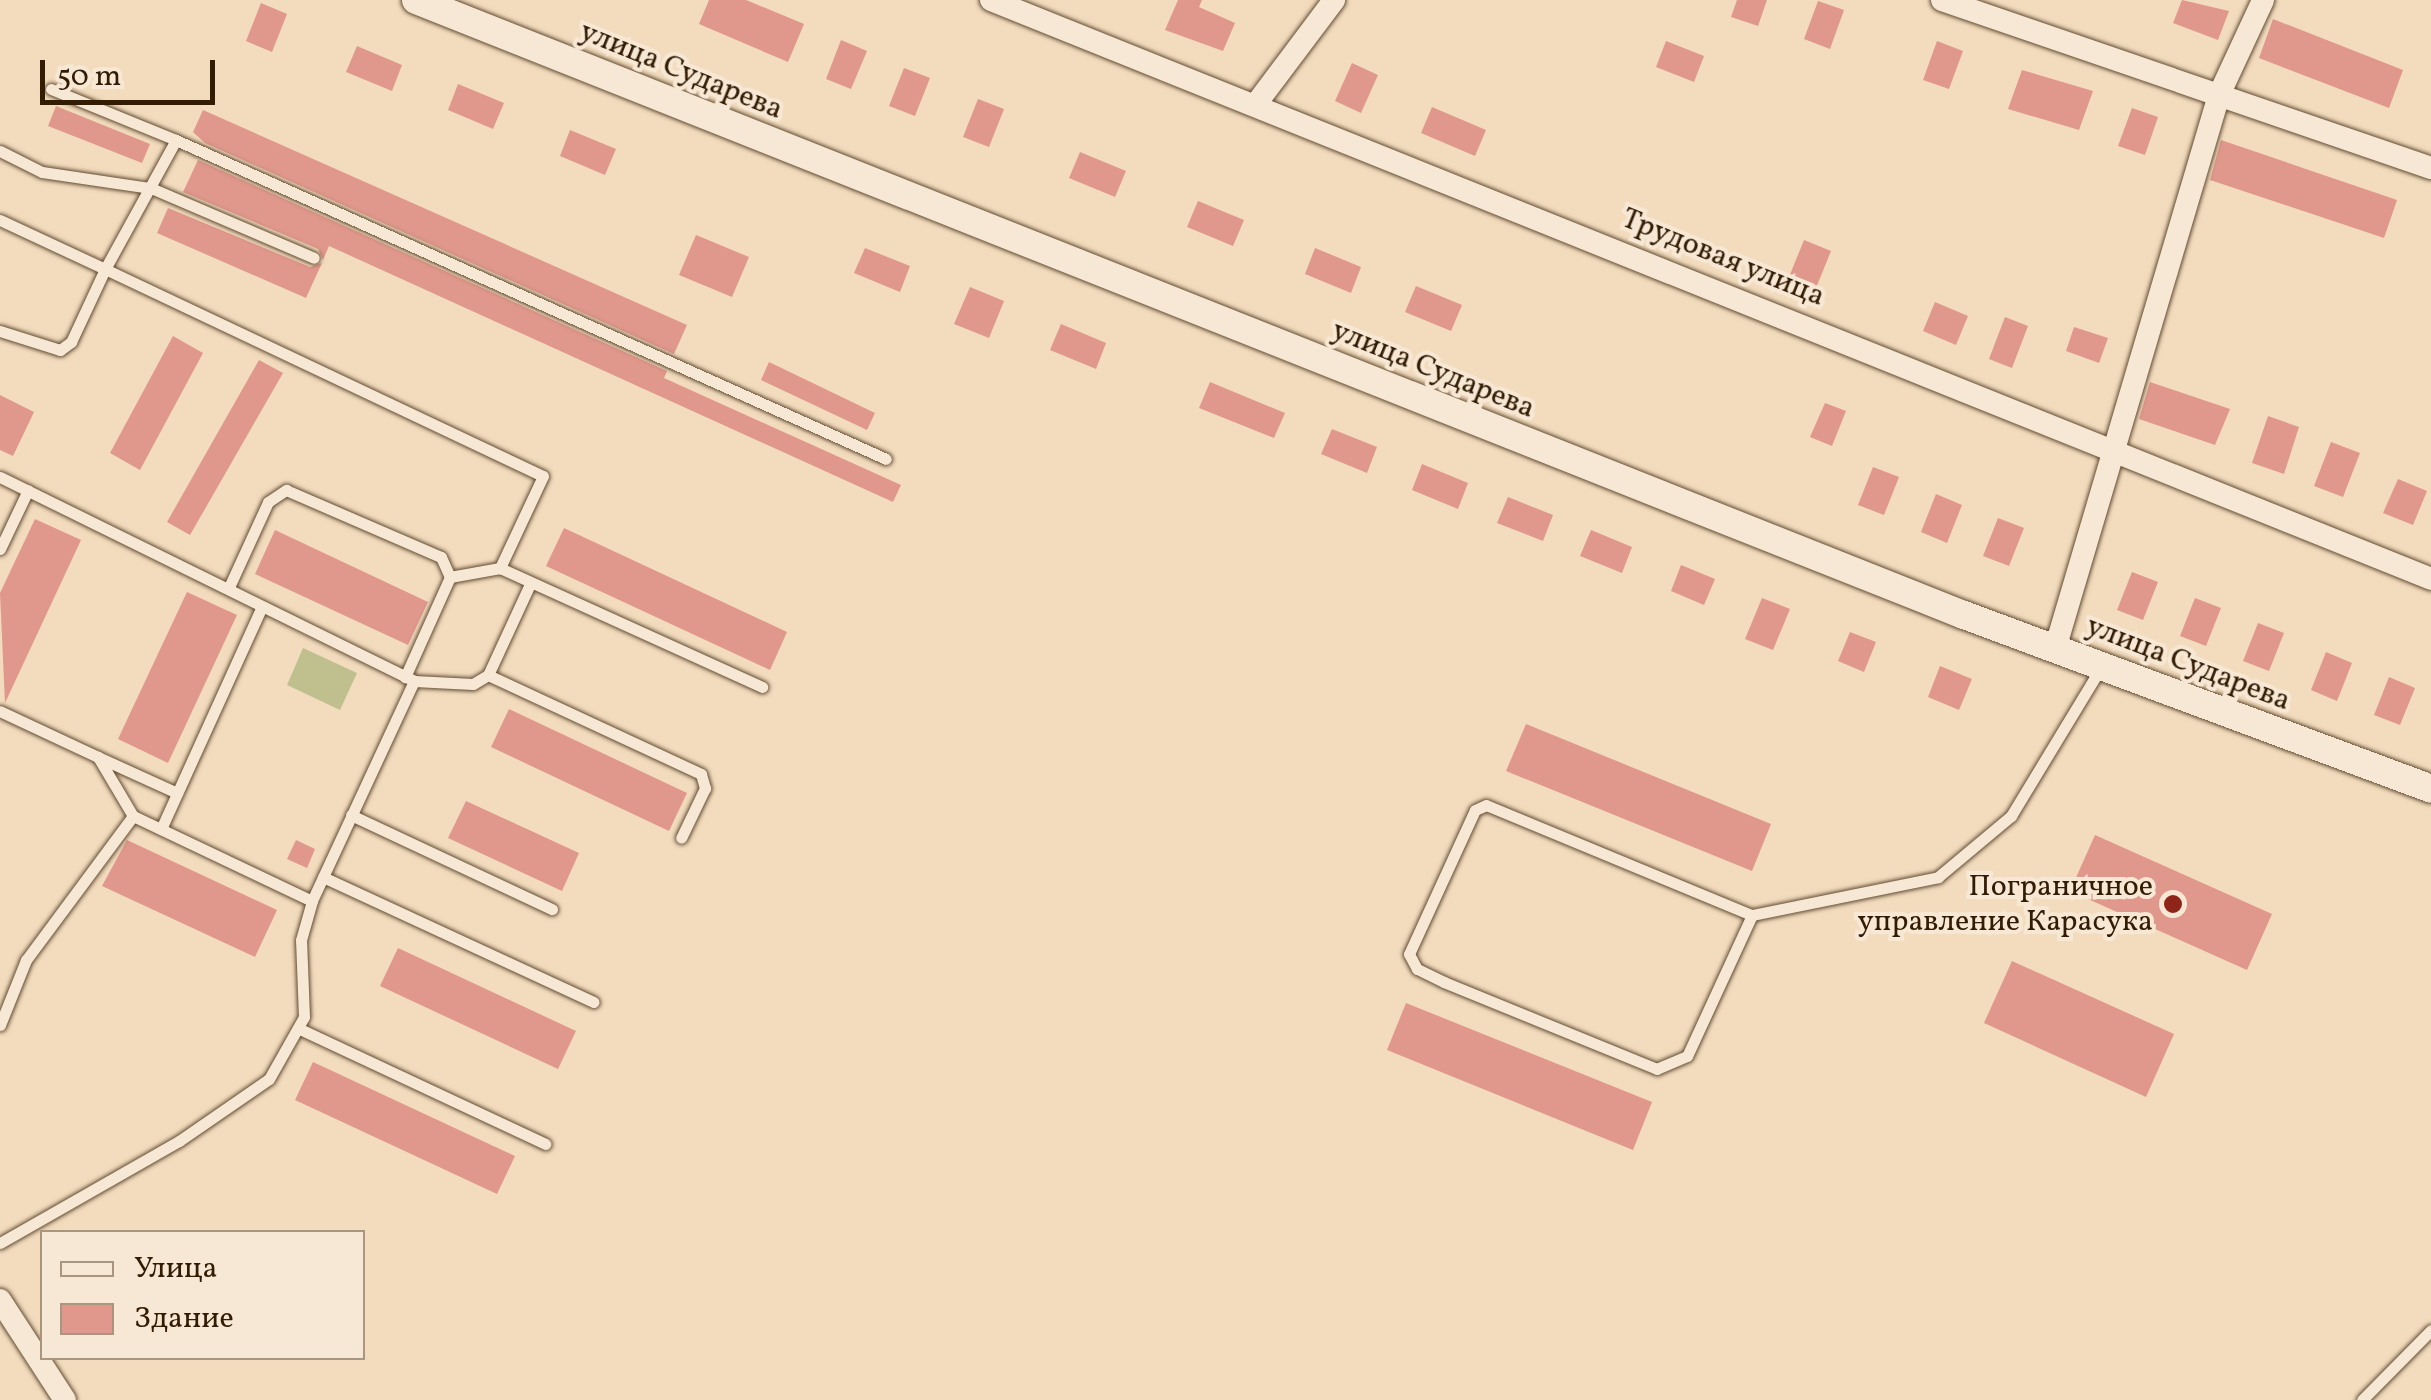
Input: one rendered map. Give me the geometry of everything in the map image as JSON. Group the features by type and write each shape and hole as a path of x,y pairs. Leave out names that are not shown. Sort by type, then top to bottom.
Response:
{"street":[{"name":"улица Сударева","path":"416,0 2055,649 2431,789"},
{"name":"Трудовая улица","path":"991,0 2114,447 2431,579"},
{"path":"1256,104 1334,0"},
{"path":"1942,0 2431,168"},
{"path":"2055,649 2219,95 2263,0"},
{"path":"0,1300 64,1400"}],"lane":[{"path":"52,89 176,140 886,459"},
{"path":"0,330 60,350 71,342 105,270 176,140"},
{"path":"0,151 42,172 151,188 314,258"},
{"path":"0,220 543,476 500,568"},
{"path":"0,477 230,585 261,609 410,679 472,684 488,675 530,582"},
{"path":"0,549 28,490"},
{"path":"0,1244 249,1098 300,1029 301,940 312,901 410,679 450,576 441,558 286,490 268,502 230,585"},
{"path":"450,576 500,568 762,687"},
{"path":"161,829 261,609"},
{"path":"1752,914 1688,1056 1656,1070 1430,976 1409,954 1475,810 1486,805 1752,914 1938,877 2012,816 2102,666"},
{"path":"488,675 701,774 705,788 682,838"},
{"path":"0,711 177,793"},
{"path":"98,757 133,816 312,901"},
{"path":"0,1024 26,960 133,816"},
{"path":"351,816 552,909"},
{"path":"323,878 594,1002"},
{"path":"300,1029 545,1144"},
{"path":"2362,1400 2431,1330"}],"shaded area":[{"path":"303,648 357,673 340,710 287,685"}],"building":[{"path":"709,0 746,0 804,24 788,62 699,24"},
{"path":"1178,0 1202,0 1199,7 1235,23 1223,51 1165,30"},
{"path":"1737,0 1767,0 1758,26 1731,17"},
{"path":"2182,0 2229,11 2218,40 2173,23"},
{"path":"1818,1 1844,10 1830,49 1804,39"},
{"path":"261,3 287,14 272,52 246,41"},
{"path":"2273,19 2403,70 2389,108 2259,58"},
{"path":"841,40 867,51 851,89 826,79"},
{"path":"1666,41 1704,56 1694,82 1656,67"},
{"path":"1937,41 1963,51 1949,89 1923,80"},
{"path":"357,46 402,65 392,91 346,72"},
{"path":"1352,63 1378,75 1361,113 1335,101"},
{"path":"904,68 930,78 915,116 889,106"},
{"path":"2022,70 2093,91 2079,130 2008,109"},
{"path":"458,84 504,103 493,129 448,110"},
{"path":"978,99 1004,109 989,147 963,137"},
{"path":"56,106 150,144 142,163 48,126"},
{"path":"1432,107 1486,130 1475,156 1421,133"},
{"path":"2132,108 2158,117 2145,155 2118,146"},
{"path":"203,110 687,325 674,354 205,143 193,132"},
{"path":"570,130 616,149 605,175 560,156"},
{"path":"2221,140 2397,200 2384,238 2210,180"},
{"path":"1080,152 1126,171 1115,197 1069,178"},
{"path":"198,160 667,371 664,378 901,485 893,502 329,246 323,260 318,249 183,192"},
{"path":"1198,201 1244,220 1233,246 1187,227"},
{"path":"168,208 310,267 322,263 306,298 157,233"},
{"path":"696,235 749,257 732,297 679,275"},
{"path":"1804,240 1831,251 1816,288 1789,277"},
{"path":"865,248 910,266 900,292 854,273"},
{"path":"1315,248 1361,267 1351,293 1305,274"},
{"path":"1416,286 1462,305 1451,331 1405,312"},
{"path":"970,287 1004,301 989,338 954,324"},
{"path":"1935,302 1968,316 1956,345 1923,331"},
{"path":"2005,317 2028,326 2012,368 1989,359"},
{"path":"1061,324 1106,343 1096,369 1050,350"},
{"path":"2074,327 2108,338 2099,363 2066,351"},
{"path":"173,336 203,353 140,470 110,453"},
{"path":"259,360 283,373 190,535 167,522"},
{"path":"769,362 875,413 867,430 761,380"},
{"path":"1210,382 1285,413 1274,438 1199,408"},
{"path":"2150,382 2230,409 2215,445 2139,419"},
{"path":"0,395 34,412 13,456 0,450"},
{"path":"1825,403 1846,411 1832,446 1810,437"},
{"path":"2268,416 2299,427 2284,474 2252,463"},
{"path":"1332,429 1377,447 1367,473 1321,454"},
{"path":"2331,442 2360,453 2343,497 2314,486"},
{"path":"1422,464 1468,483 1458,509 1412,490"},
{"path":"1873,467 1899,477 1884,515 1858,505"},
{"path":"2398,479 2427,491 2413,525 2383,513"},
{"path":"1936,494 1962,505 1947,543 1921,532"},
{"path":"1508,497 1553,515 1543,541 1497,523"},
{"path":"1998,518 2024,528 2009,566 1983,556"},
{"path":"35,519 81,540 5,703 0,593"},
{"path":"564,528 787,632 770,670 546,566"},
{"path":"275,530 428,602 408,645 255,574"},
{"path":"1591,530 1632,547 1622,573 1580,556"},
{"path":"1681,565 1715,579 1704,605 1671,591"},
{"path":"2132,572 2158,582 2143,620 2117,610"},
{"path":"187,592 237,615 168,763 118,739"},
{"path":"1762,598 1790,609 1773,650 1745,639"},
{"path":"2195,598 2221,608 2206,646 2180,636"},
{"path":"2258,623 2284,633 2269,671 2243,661"},
{"path":"1850,632 1876,642 1864,672 1838,661"},
{"path":"2326,652 2352,663 2337,701 2311,690"},
{"path":"1940,666 1972,679 1959,710 1928,697"},
{"path":"2389,677 2415,688 2400,725 2374,715"},
{"path":"509,709 687,793 669,831 491,747"},
{"path":"1526,724 1771,824 1752,871 1506,771"},
{"path":"466,801 579,853 562,891 448,838"},
{"path":"2095,835 2272,914 2247,970 2070,891"},
{"path":"127,840 277,910 255,957 102,886"},
{"path":"296,840 315,849 307,868 287,859"},
{"path":"398,948 576,1031 558,1069 380,986"},
{"path":"2012,961 2174,1034 2146,1097 1984,1023"},
{"path":"1406,1003 1652,1102 1633,1150 1387,1050"},
{"path":"313,1062 515,1156 497,1194 295,1100"}],"place":[{"name":"Пограничное управление Карасука","path":"2173,904"}]}
